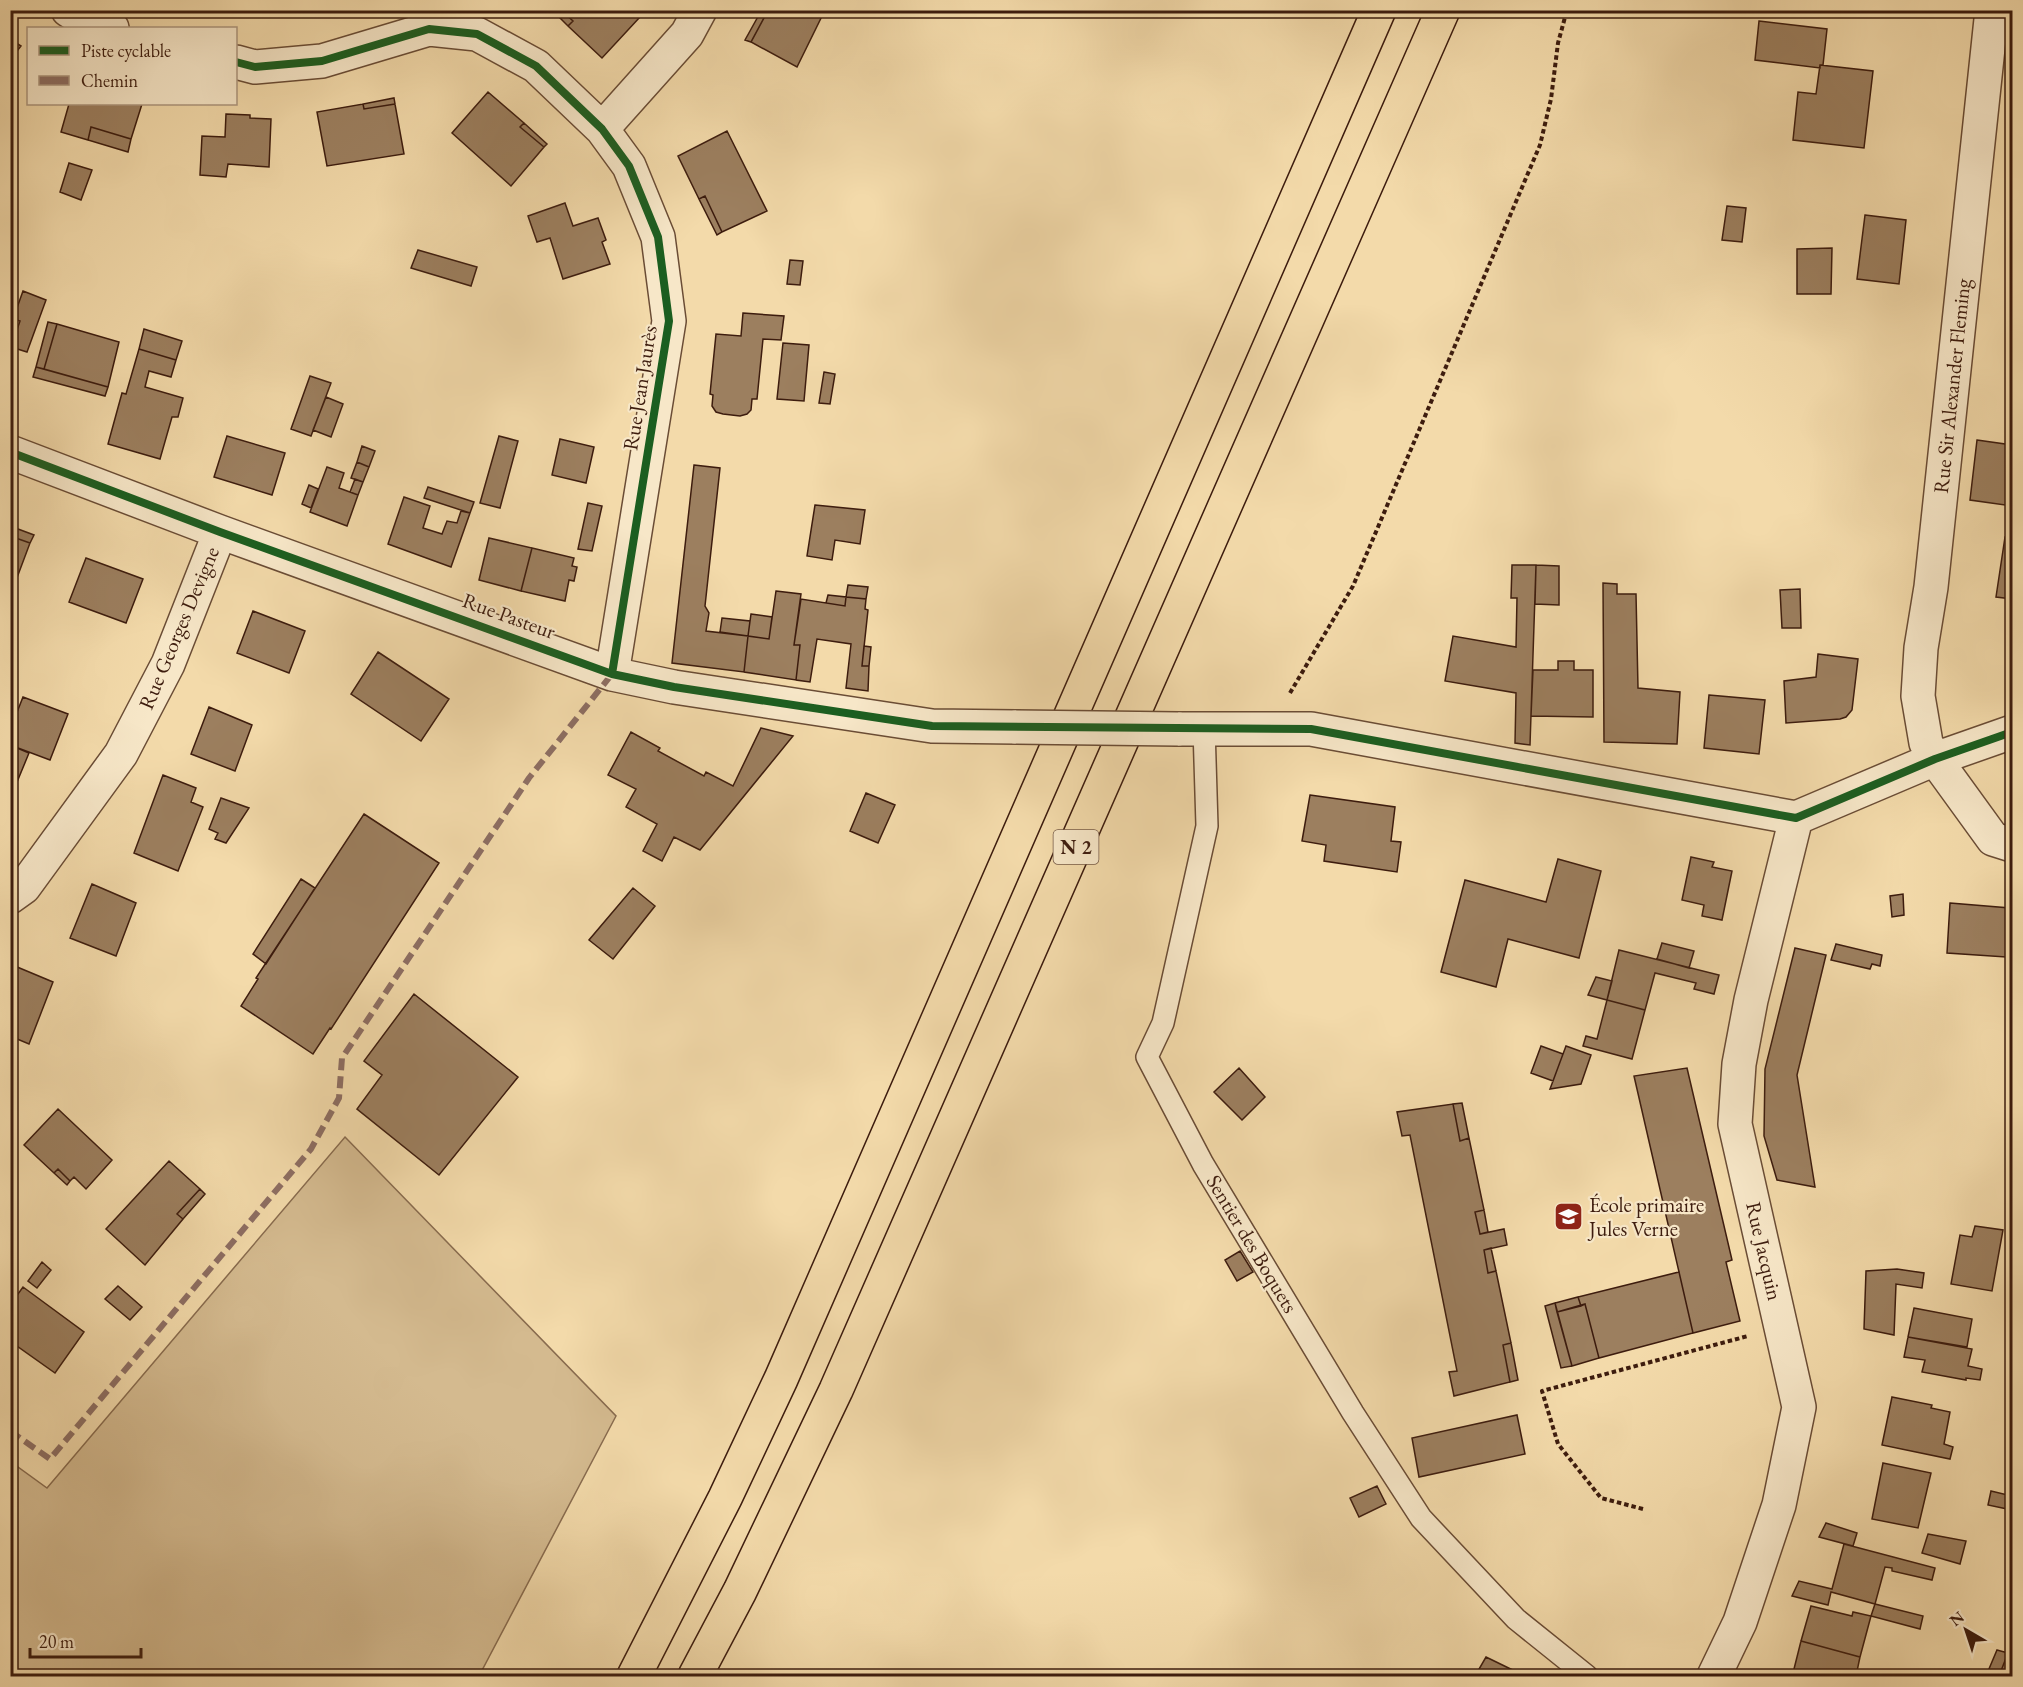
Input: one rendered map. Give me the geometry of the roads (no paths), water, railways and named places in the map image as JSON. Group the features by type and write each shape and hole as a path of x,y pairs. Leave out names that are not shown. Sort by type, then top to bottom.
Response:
{"highway":[{"name":"N 2","path":"634,1677 725,1498 780,1379 1379,10"},
{"name":"N 2","path":"695,1677 740,1591 837,1390 1443,10"}],"street":[{"path":"68,10 84,20 108,27"},
{"path":"602,129 687,34 700,10"},
{"name":"Rue Sir Alexander Fleming","path":"1992,10 1932,575 1921,648 1918,696 1926,743 1935,759 1993,838 2013,845"},
{"name":"Rue Jean Jaurès","path":"237,62 255,67 322,61 429,29 477,33 536,66 602,129 629,166 658,237 669,321 612,674"},
{"name":"Rue Pasteur","path":"10,452 612,674 674,687 932,726 1311,729 1796,818"},
{"name":"Rue Georges Devigne","path":"10,897 24,887 121,754 168,664 220,531"},
{"path":"1796,818 1935,759 2013,732"},
{"name":"Rue Jacquin","path":"1714,1677 1740,1622 1779,1505 1799,1407 1735,1124 1739,1064 1751,1000 1796,818"}],"lane":[{"name":"Sentier des Boquets","path":"1191,729 1207,826 1163,1023 1147,1057 1203,1164 1353,1413 1421,1518 1516,1619 1587,1677"}],"place":[{"name":"École primaire Jules Verne","path":"1568,1217"}]}
